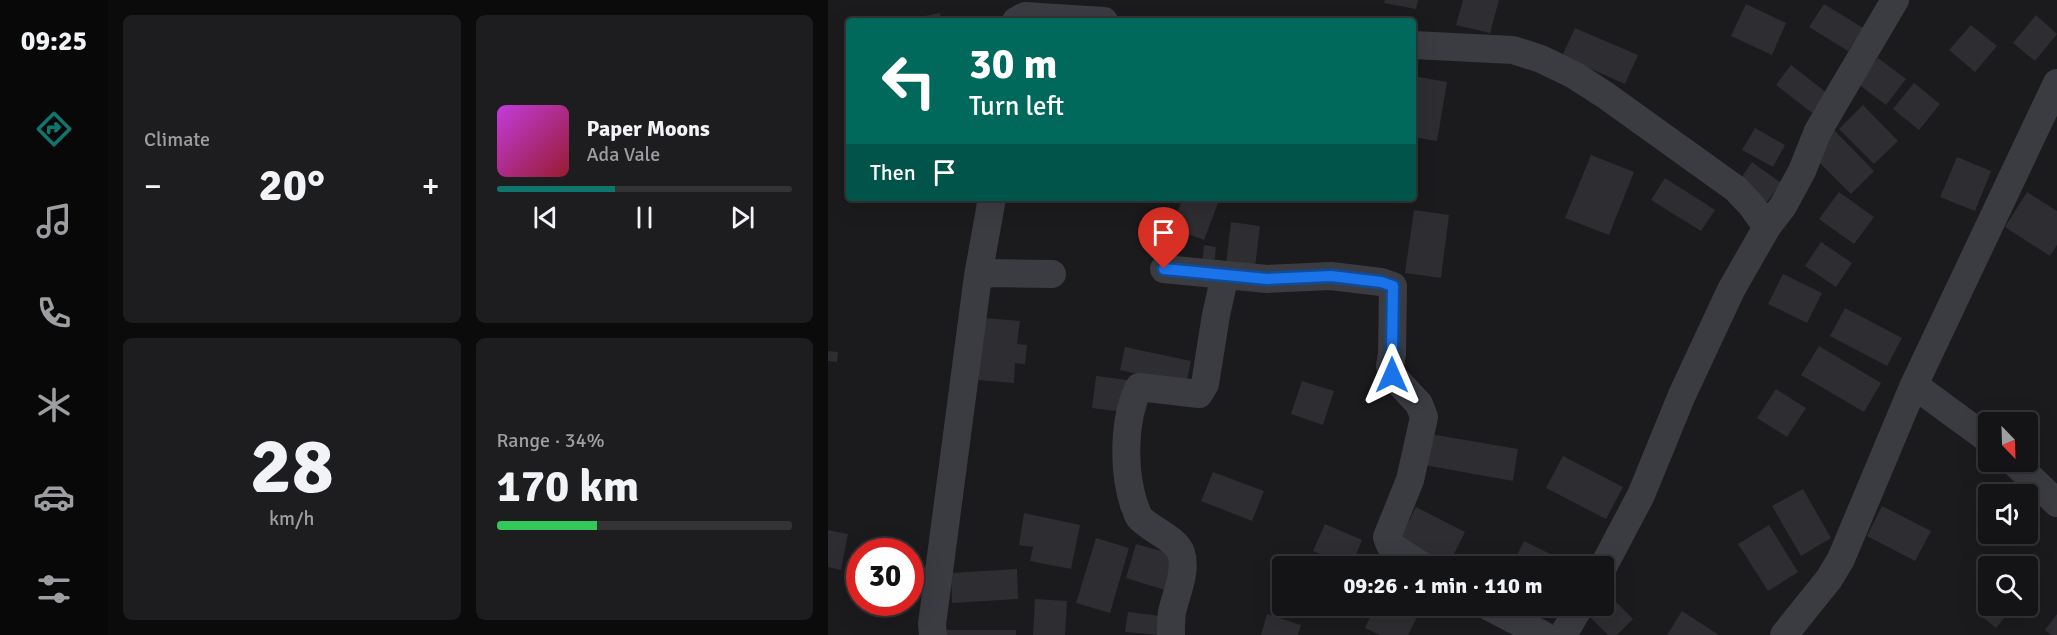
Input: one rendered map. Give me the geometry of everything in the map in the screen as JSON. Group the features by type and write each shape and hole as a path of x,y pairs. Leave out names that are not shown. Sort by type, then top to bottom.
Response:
{"street":[{"path":"1608,556 1641,495 1682,395 1731,290 1767,227 1783,207 1802,171 1818,131 1895,0"},
{"path":"1021,18 1025,16 1057,18"},
{"path":"1416,45 1513,50 1541,58 1574,75 1736,189 1767,227"},
{"path":"1784,635 1829,579 1841,559 1914,385 2057,83"},
{"path":"933,635 932,624 978,276 991,201"},
{"path":"1164,269 1267,279 1331,276 1381,282 1393,286 1390,366 1392,375 1419,404 1424,417 1410,480 1387,537 1390,545 1407,556"},
{"path":"978,276 993,273 1052,274"},
{"path":"1171,635 1172,614 1183,563 1180,550 1138,517 1126,469 1133,399 1139,387 1199,394 1205,384 1225,275"},
{"path":"1914,385 1978,432"},
{"path":"2024,472 2057,503"},
{"path":"1507,616 1544,635"},
{"path":"1563,635 1574,616"}],"building":[{"path":"1385,0 1418,0 1416,9 1384,3"},
{"path":"1463,0 1499,0 1490,33 1456,25"},
{"path":"1746,4 1786,23 1772,55 1731,36"},
{"path":"1824,4 1863,28 1848,51 1809,27"},
{"path":"940,13 941,18 915,18"},
{"path":"2036,15 2057,34 2035,61 2013,43"},
{"path":"1971,25 1997,46 1975,72 1949,50"},
{"path":"1575,28 1638,55 1625,84 1562,56"},
{"path":"1878,58 1906,79 1886,105 1858,84"},
{"path":"1791,65 1827,93 1812,113 1776,85"},
{"path":"1416,77 1447,82 1437,141 1416,138"},
{"path":"1914,83 1940,104 1919,130 1893,109"},
{"path":"1863,105 1898,141 1874,164 1839,129"},
{"path":"1755,128 1785,145 1773,167 1742,150"},
{"path":"1834,130 1874,171 1851,194 1810,153"},
{"path":"1591,155 1634,172 1609,235 1565,218"},
{"path":"1957,157 1991,171 1975,211 1940,197"},
{"path":"1752,162 1781,183 1767,202 1739,181"},
{"path":"1665,178 1715,210 1701,231 1651,200"},
{"path":"1839,192 1874,217 1854,244 1819,219"},
{"path":"2027,192 2057,211 2057,245 2050,256 2005,227"},
{"path":"1182,201 1219,201 1204,240 1171,228"},
{"path":"1414,210 1449,215 1441,278 1405,273"},
{"path":"1231,222 1260,226 1255,267 1226,264"},
{"path":"1821,242 1852,263 1836,287 1805,266"},
{"path":"1204,245 1216,247 1214,265 1202,264"},
{"path":"1783,274 1822,293 1807,323 1768,304"},
{"path":"1845,308 1902,338 1887,366 1830,336"},
{"path":"984,318 1020,321 1017,344 1027,345 1025,364 1015,363 1014,383 978,380"},
{"path":"1819,346 1881,383 1864,412 1801,375"},
{"path":"1125,347 1191,361 1186,385 1120,370"},
{"path":"828,351 838,352 837,362 828,361"},
{"path":"1096,376 1127,380 1123,412 1092,408"},
{"path":"1302,381 1334,391 1323,425 1291,414"},
{"path":"1776,389 1806,408 1787,437 1757,418"},
{"path":"1430,434 1518,449 1513,481 1424,465"},
{"path":"1563,456 1623,487 1606,519 1546,488"},
{"path":"1213,472 1264,491 1252,521 1201,501"},
{"path":"1803,489 1831,538 1801,556 1772,506"},
{"path":"1882,506 1931,531 1915,561 1867,536"},
{"path":"1416,507 1465,532 1453,556 1433,556 1400,539"},
{"path":"1024,513 1080,525 1071,569 1030,561 1033,547 1019,545"},
{"path":"1325,524 1362,540 1355,556 1325,556 1313,551"},
{"path":"1769,525 1798,572 1768,591 1738,544"},
{"path":"828,530 848,534 841,570 828,567"},
{"path":"1096,538 1129,548 1110,613 1076,603"},
{"path":"1524,541 1554,556 1516,556"},
{"path":"1136,544 1179,556 1168,591 1126,578"},
{"path":"1017,569 1018,599 952,603 951,573"},
{"path":"1035,599 1067,601 1065,635 1033,635"},
{"path":"1614,600 1633,619 1617,635 1608,635 1589,616 1614,616"},
{"path":"1682,611 1719,635 1667,635"},
{"path":"1128,612 1161,616 1159,635 1125,632"},
{"path":"1267,614 1301,625 1298,635 1261,635"},
{"path":"2057,614 2057,635 2051,635 2045,630"},
{"path":"1370,616 1410,616 1416,619 1408,635 1380,635 1365,628"},
{"path":"1981,616 2006,616 1996,628"},
{"path":"947,630 1016,630 1016,635 947,635"}],"route":[{"path":"1164,269 1267,279 1320,275 1381,282 1393,286 1390,366 1392,375"}]}
